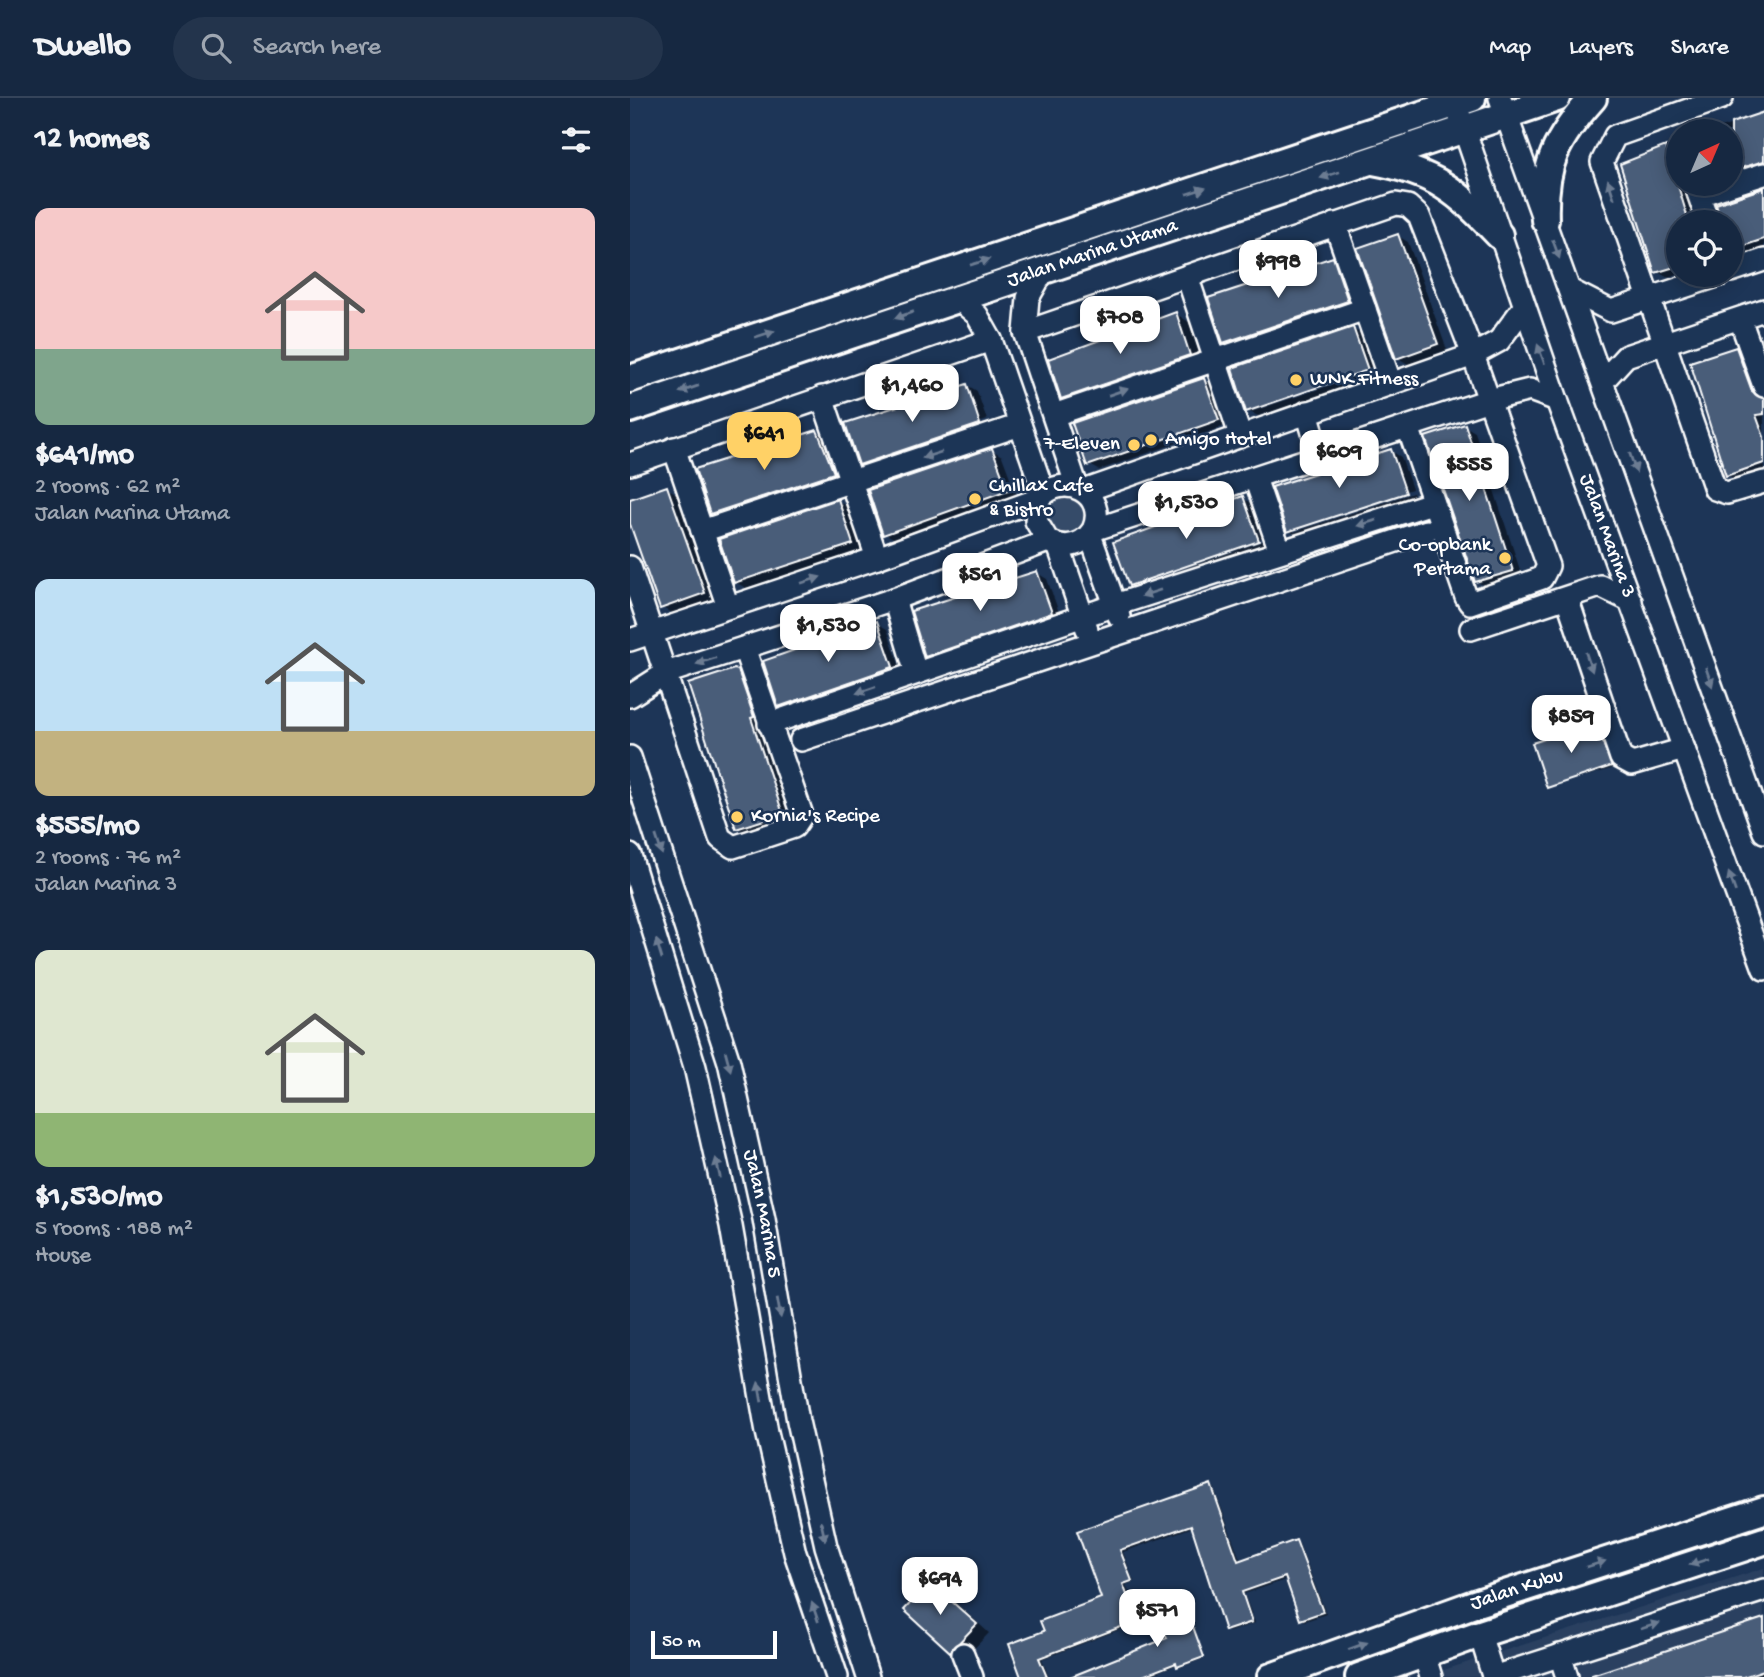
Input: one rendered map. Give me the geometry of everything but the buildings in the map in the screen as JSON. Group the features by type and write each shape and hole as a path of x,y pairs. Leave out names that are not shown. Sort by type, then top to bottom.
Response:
{"main road":[{"name":"Jalan Marina Utama","path":"630,410 956,297 1464,130 1504,107 1557,98"},
{"path":"1545,220 1544,186 1560,138 1593,98"},
{"name":"Jalan Marina Utama","path":"630,379 1463,101"},
{"path":"1373,161 1400,166 1441,182 1464,198 1499,235"},
{"name":"Jalan Kubu","path":"1271,1677 1474,1604 1764,1510"},
{"name":"Jalan Kubu","path":"1359,1677 1428,1665 1480,1634 1764,1541"}],"street":[{"path":"1684,119 1721,98"},
{"name":"Jalan Marina 3","path":"1463,101 1464,130 1499,235 1764,969"},
{"path":"1504,107 1764,832"},
{"path":"1666,126 1615,136 1602,162 1662,343 1715,489 1727,493 1764,482"},
{"path":"1743,178 1764,173"},
{"path":"1025,332 1335,224 1396,204 1408,206 1419,216 1473,355 1548,566 1542,578 1470,603 1432,503 1408,427"},
{"path":"1335,224 1391,384"},
{"path":"1743,267 1764,260"},
{"path":"1044,270 1028,298 1025,332 1081,489 1096,509 1092,533 1124,630"},
{"path":"1187,276 1240,435"},
{"path":"1572,291 1611,311 1685,287"},
{"path":"956,297 978,315 991,340 1041,497 1036,521 1053,543 1091,641"},
{"path":"630,640 653,635 877,558 1041,497 1059,485 1081,489 1473,355 1499,341 1524,307"},
{"path":"1054,415 1214,358 1365,309"},
{"path":"1604,380 1626,356 1764,310"},
{"path":"1740,319 1764,386"},
{"path":"630,464 991,340"},
{"path":"630,696 666,673 894,599 1053,543 1077,544 1092,533 1489,400 1530,390 1557,400"},
{"path":"822,397 877,558"},
{"path":"1307,412 1320,457"},
{"path":"702,531 1020,425"},
{"path":"674,448 728,607"},
{"path":"1255,478 1280,551"},
{"path":"769,724 1115,605 1432,503"},
{"path":"801,740 1426,531"},
{"path":"1471,629 1600,586 1615,557"},
{"path":"630,567 720,838 733,847 794,827 802,816 744,649"},
{"path":"1600,586 1631,601"},
{"path":"1567,598 1621,758 1632,764 1684,749"},
{"path":"894,599 916,673"},
{"name":"Jalan Marina 5","path":"630,757 729,1062 764,1219 799,1421 826,1545 868,1677"},
{"name":"Jalan Marina 5","path":"630,855 695,1068 731,1226 766,1432 795,1553 837,1677"},
{"path":"1480,1634 1493,1677 1764,1590"},
{"path":"963,1654 971,1677"},
{"path":"1560,1655 1567,1677"}],"shaded area":[{"path":"1066,495 1080,501 1086,515 1080,529 1066,535 1052,529 1046,515 1052,501"},
{"path":"1764,1568 1764,1677 1422,1677"}],"place":[{"name":"WNK Fitness","path":"1296,380"},
{"name":"Amigo Hotel","path":"1151,440"},
{"name":"7-Eleven","path":"1134,445"},
{"name":"Chillax Cafe & Bistro","path":"975,499"},
{"name":"Co-opbank Pertama","path":"1505,558"},
{"name":"Kornia's Recipe","path":"737,817"}]}
